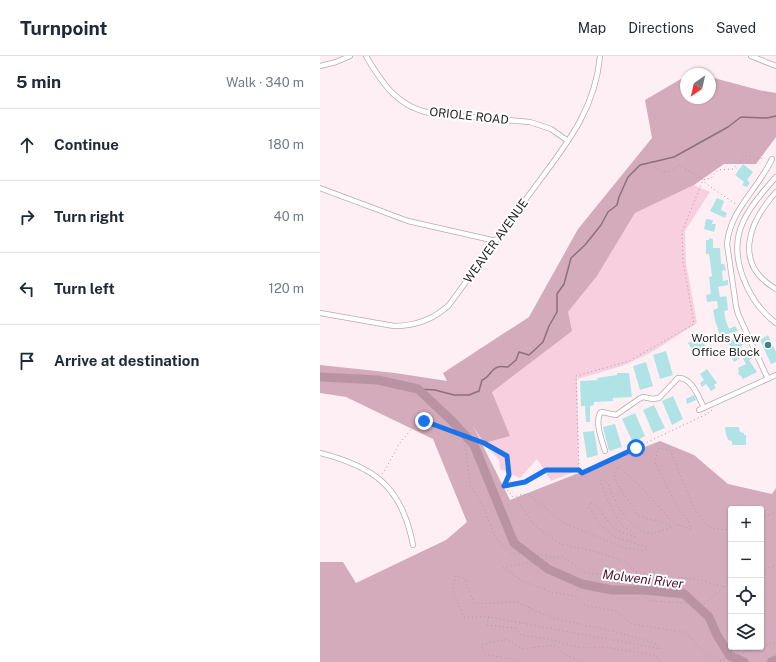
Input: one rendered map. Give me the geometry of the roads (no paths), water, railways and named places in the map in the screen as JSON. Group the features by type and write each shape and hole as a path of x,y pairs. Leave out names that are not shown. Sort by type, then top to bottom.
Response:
{"street":[{"path":"320,66 336,62 350,56"},
{"name":"ORIOLE ROAD","path":"366,56 380,80 405,104 422,111 436,114 530,122 551,129 568,141"},
{"name":"WEAVER AVENUE","path":"320,314 394,326 404,326 424,321 439,313 449,305 568,141 583,117 592,96 600,56"},
{"path":"751,56 776,66"},
{"path":"768,379 738,314 727,244 730,227 738,209 767,170 772,159"},
{"path":"776,177 764,190 743,222 738,242 738,254 742,274 751,295 763,312 776,323"},
{"path":"320,188 408,221 496,241"},
{"path":"776,192 752,227 748,248 750,259 755,271 769,285 776,289"},
{"path":"605,451 598,420 600,413 602,412 616,415 643,397 653,399 659,398 678,378 682,378 689,382 702,409 776,375"},
{"path":"320,453 359,466 376,476 392,491 401,506 408,523 413,544"}],"waterway":[{"path":"418,389 435,390 454,395 469,395 479,391 482,380 496,368 508,367 516,360 519,352 529,355 543,342 549,326 557,312 557,294 564,284 571,258 585,245 601,225 608,212 617,205 628,177 640,165 674,157 728,127 741,117 767,118 776,116"},
{"name":"Molweni River","path":"320,377 378,380 418,389 453,422 474,445 514,543 548,569 582,584 612,590 645,590 684,594 709,617 717,635 730,656 744,662"},
{"name":"Molweni River","path":"771,662 776,660"}],"place":[{"name":"Worlds View Office Block","path":"768,345"}]}
